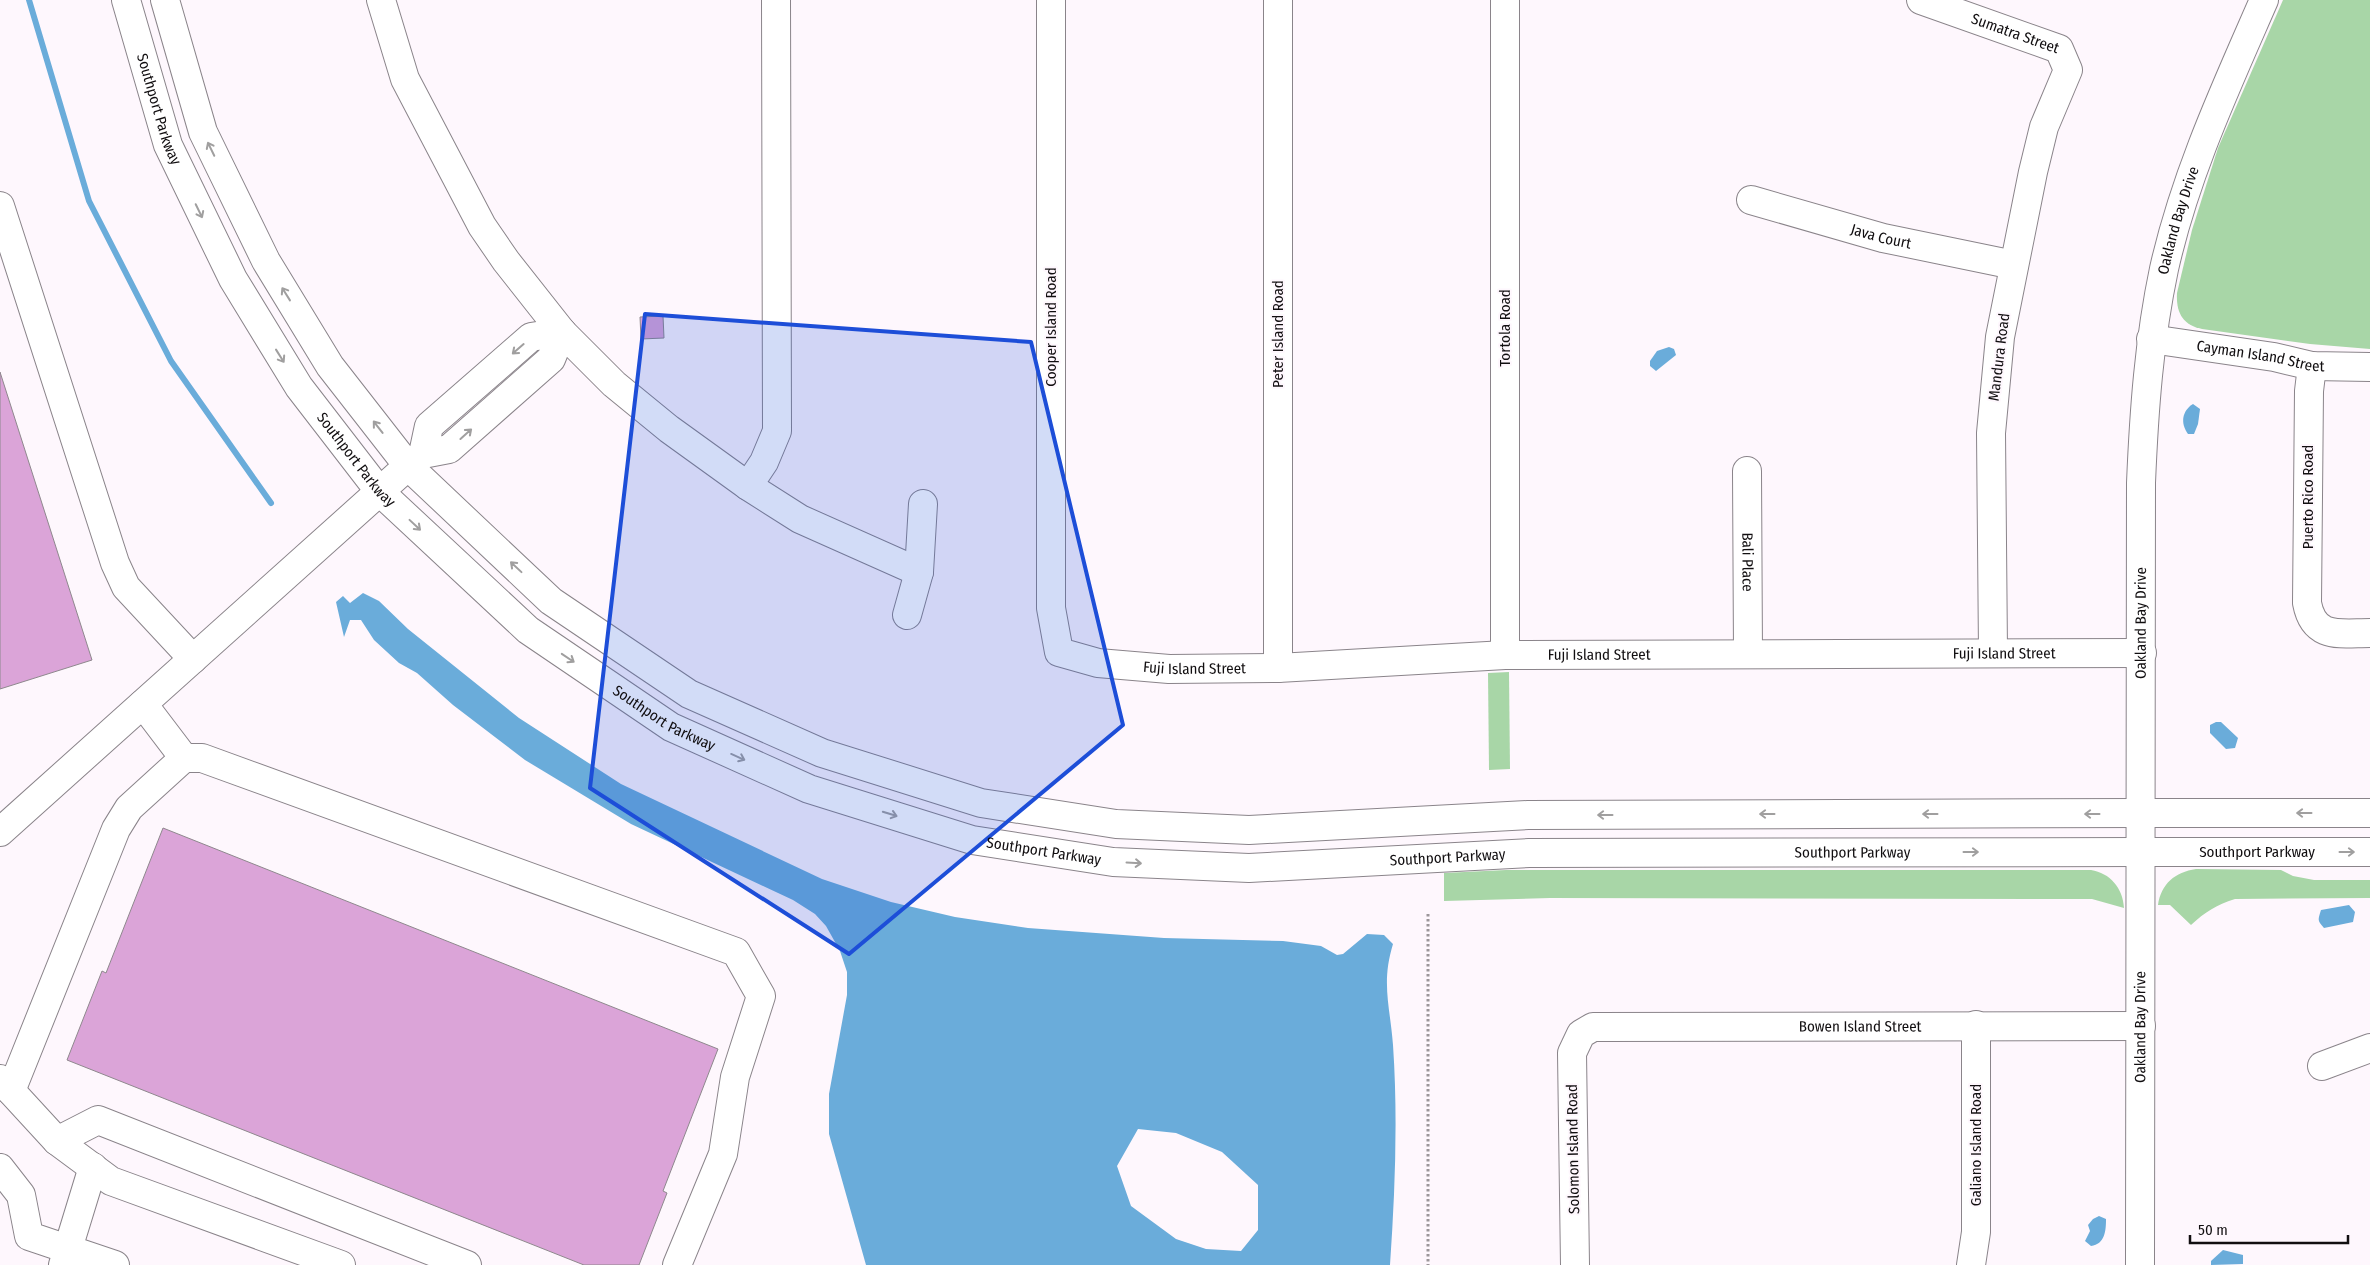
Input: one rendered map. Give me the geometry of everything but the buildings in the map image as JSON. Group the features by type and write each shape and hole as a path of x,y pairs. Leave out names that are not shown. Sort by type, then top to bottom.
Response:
{"street":[{"name":"Southport Parkway","path":"126,0 168,145 233,279 299,387 380,492 528,630 671,727 809,789 972,840 1113,862 1250,868 1530,853 2370,852"},
{"path":"165,0 203,132 266,261 330,366 415,460 551,600 689,694 822,754 981,803 1116,824 1250,830 1528,815 2370,813"},
{"path":"381,0 405,79 465,195 482,226 506,261 562,332 614,384 669,429 748,486 800,519 919,572"},
{"path":"748,486 764,462 777,431 776,0"},
{"name":"Cooper Island Road","path":"1051,0 1051,608 1059,652"},
{"name":"Peter Island Road","path":"1278,0 1278,668"},
{"name":"Tortola Road","path":"1505,0 1505,655"},
{"name":"Sumatra Street","path":"1921,0 2059,49 2068,70"},
{"name":"Oakland Bay Drive","path":"2140,1265 2141,483 2145,399 2151,339 2165,268 2188,186 2220,99 2264,0"},
{"name":"Mandura Road","path":"1993,652 1990,433 2000,337 2044,127 2068,70"},
{"name":"Java Court","path":"1751,200 1882,238 2014,265"},
{"path":"0,206 115,564 126,587 193,659"},
{"path":"0,832 415,460 429,426 531,337 562,332"},
{"name":"Cayman Island Street","path":"2151,339 2274,357 2312,366 2370,367"},
{"name":"Puerto Rico Road","path":"2312,366 2309,391 2307,603 2309,615 2316,626 2339,634 2370,633"},
{"name":"Bali Place","path":"1746,471 1748,653"},
{"path":"906,615 916,588 919,572 923,504"},
{"name":"Fuji Island Street","path":"1059,652 1098,663 1169,669 1278,668 1505,655 2142,653"},
{"path":"143,704 184,758"},
{"path":"341,1265 111,1181 57,1141 5,1085 116,829 129,808 184,758 202,758 736,952 762,996 735,1078 723,1154 677,1265"},
{"name":"Galiano Island Road","path":"1971,1265 1976,1232 1976,1025"},
{"name":"Bowen Island Street","path":"1581,1034 1593,1027 2141,1026"},
{"name":"Solomon Island Road","path":"1574,1265 1572,1053 1581,1034"},
{"path":"2322,1066 2370,1048"},
{"path":"57,1141 98,1120 467,1265"},
{"path":"66,1257 93,1167"},
{"path":"0,1168 21,1195 29,1236 66,1257 115,1265"}],"path":[{"path":"1428,914 1428,1265"}],"highlighted area":[{"path":"645,314 1031,342 1123,725 849,954 590,788"}],"green space":[{"path":"2283,0 2370,0 2370,349 2310,344 2202,329 2185,321 2179,312 2177,293 2192,230 2218,148"},
{"path":"1509,672 1510,769 1489,770 1488,673"},
{"path":"2196,869 2281,870 2293,876 2314,880 2370,880 2370,898 2235,899 2211,909 2191,925 2170,905 2158,905 2162,891 2170,880 2182,873"},
{"path":"1506,870 2091,870 2110,878 2121,894 2124,908 2092,899 1550,898 1444,901 1444,873"}],"water":[{"path":"1669,347 1674,349 1676,355 1656,371 1650,366 1650,361 1657,351"},
{"path":"2193,404 2200,409 2198,424 2194,434 2188,434 2185,430 2183,418 2186,410"},
{"path":"363,593 379,601 408,629 519,718 621,784 822,879 891,902 955,917 1028,928 1164,938 1283,941 1321,946 1337,955 1343,954 1367,934 1384,935 1393,944 1389,958 1387,983 1393,1045 1396,1127 1390,1265 866,1265 829,1134 829,1094 847,995 847,972 840,951 826,926 815,914 793,900 631,824 525,760 453,705 417,673 399,663 374,640 361,620 350,620 344,637 336,602 343,596 350,603","holes":["1138,1129 1176,1133 1222,1152 1258,1185 1258,1230 1241,1251 1206,1249 1176,1239 1131,1206 1117,1166"]},
{"path":"2221,722 2238,738 2235,748 2226,749 2210,733 2210,725"},
{"path":"2349,905 2355,912 2353,922 2324,928 2320,923 2321,910"},
{"path":"2099,1216 2106,1219 2104,1236 2099,1243 2091,1246 2085,1241 2090,1231 2088,1225"},
{"path":"2223,1250 2243,1255 2243,1264 2211,1265 2211,1261"}],"waterway":[{"path":"29,0 89,201 171,361 271,503"}]}
